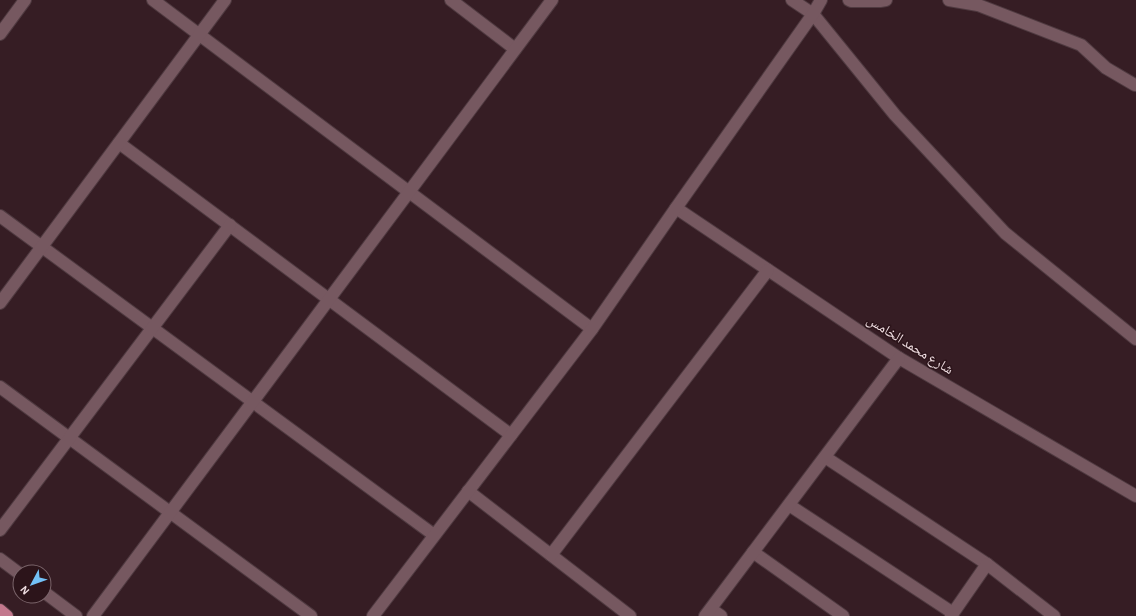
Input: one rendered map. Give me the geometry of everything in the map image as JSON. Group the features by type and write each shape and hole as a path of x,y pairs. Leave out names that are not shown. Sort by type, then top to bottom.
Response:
{"main road":[{"path":"0,610 7,616"}],"street":[{"path":"0,34 25,0"},
{"path":"153,0 592,329"},
{"path":"0,303 225,0"},
{"path":"451,0 515,49"},
{"path":"93,616 552,0"},
{"path":"792,0 813,14 895,115 1005,233 1136,339"},
{"path":"372,616 592,329 813,14 821,0"},
{"path":"849,0 886,0"},
{"path":"949,0 978,5 1081,45 1106,68 1136,85"},
{"path":"119,143 511,435"},
{"name":"شارع محمد الخامس","path":"676,208 899,358 1136,496"},
{"path":"0,216 434,535"},
{"path":"0,530 230,225"},
{"path":"551,556 768,270"},
{"path":"721,616 708,612 899,358"},
{"path":"0,387 311,616"},
{"path":"824,457 987,564 1054,616"},
{"path":"468,491 630,616"},
{"path":"789,505 952,615 987,564"},
{"path":"753,552 843,616"},
{"path":"0,559 12,568"},
{"path":"52,598 76,616"}]}
